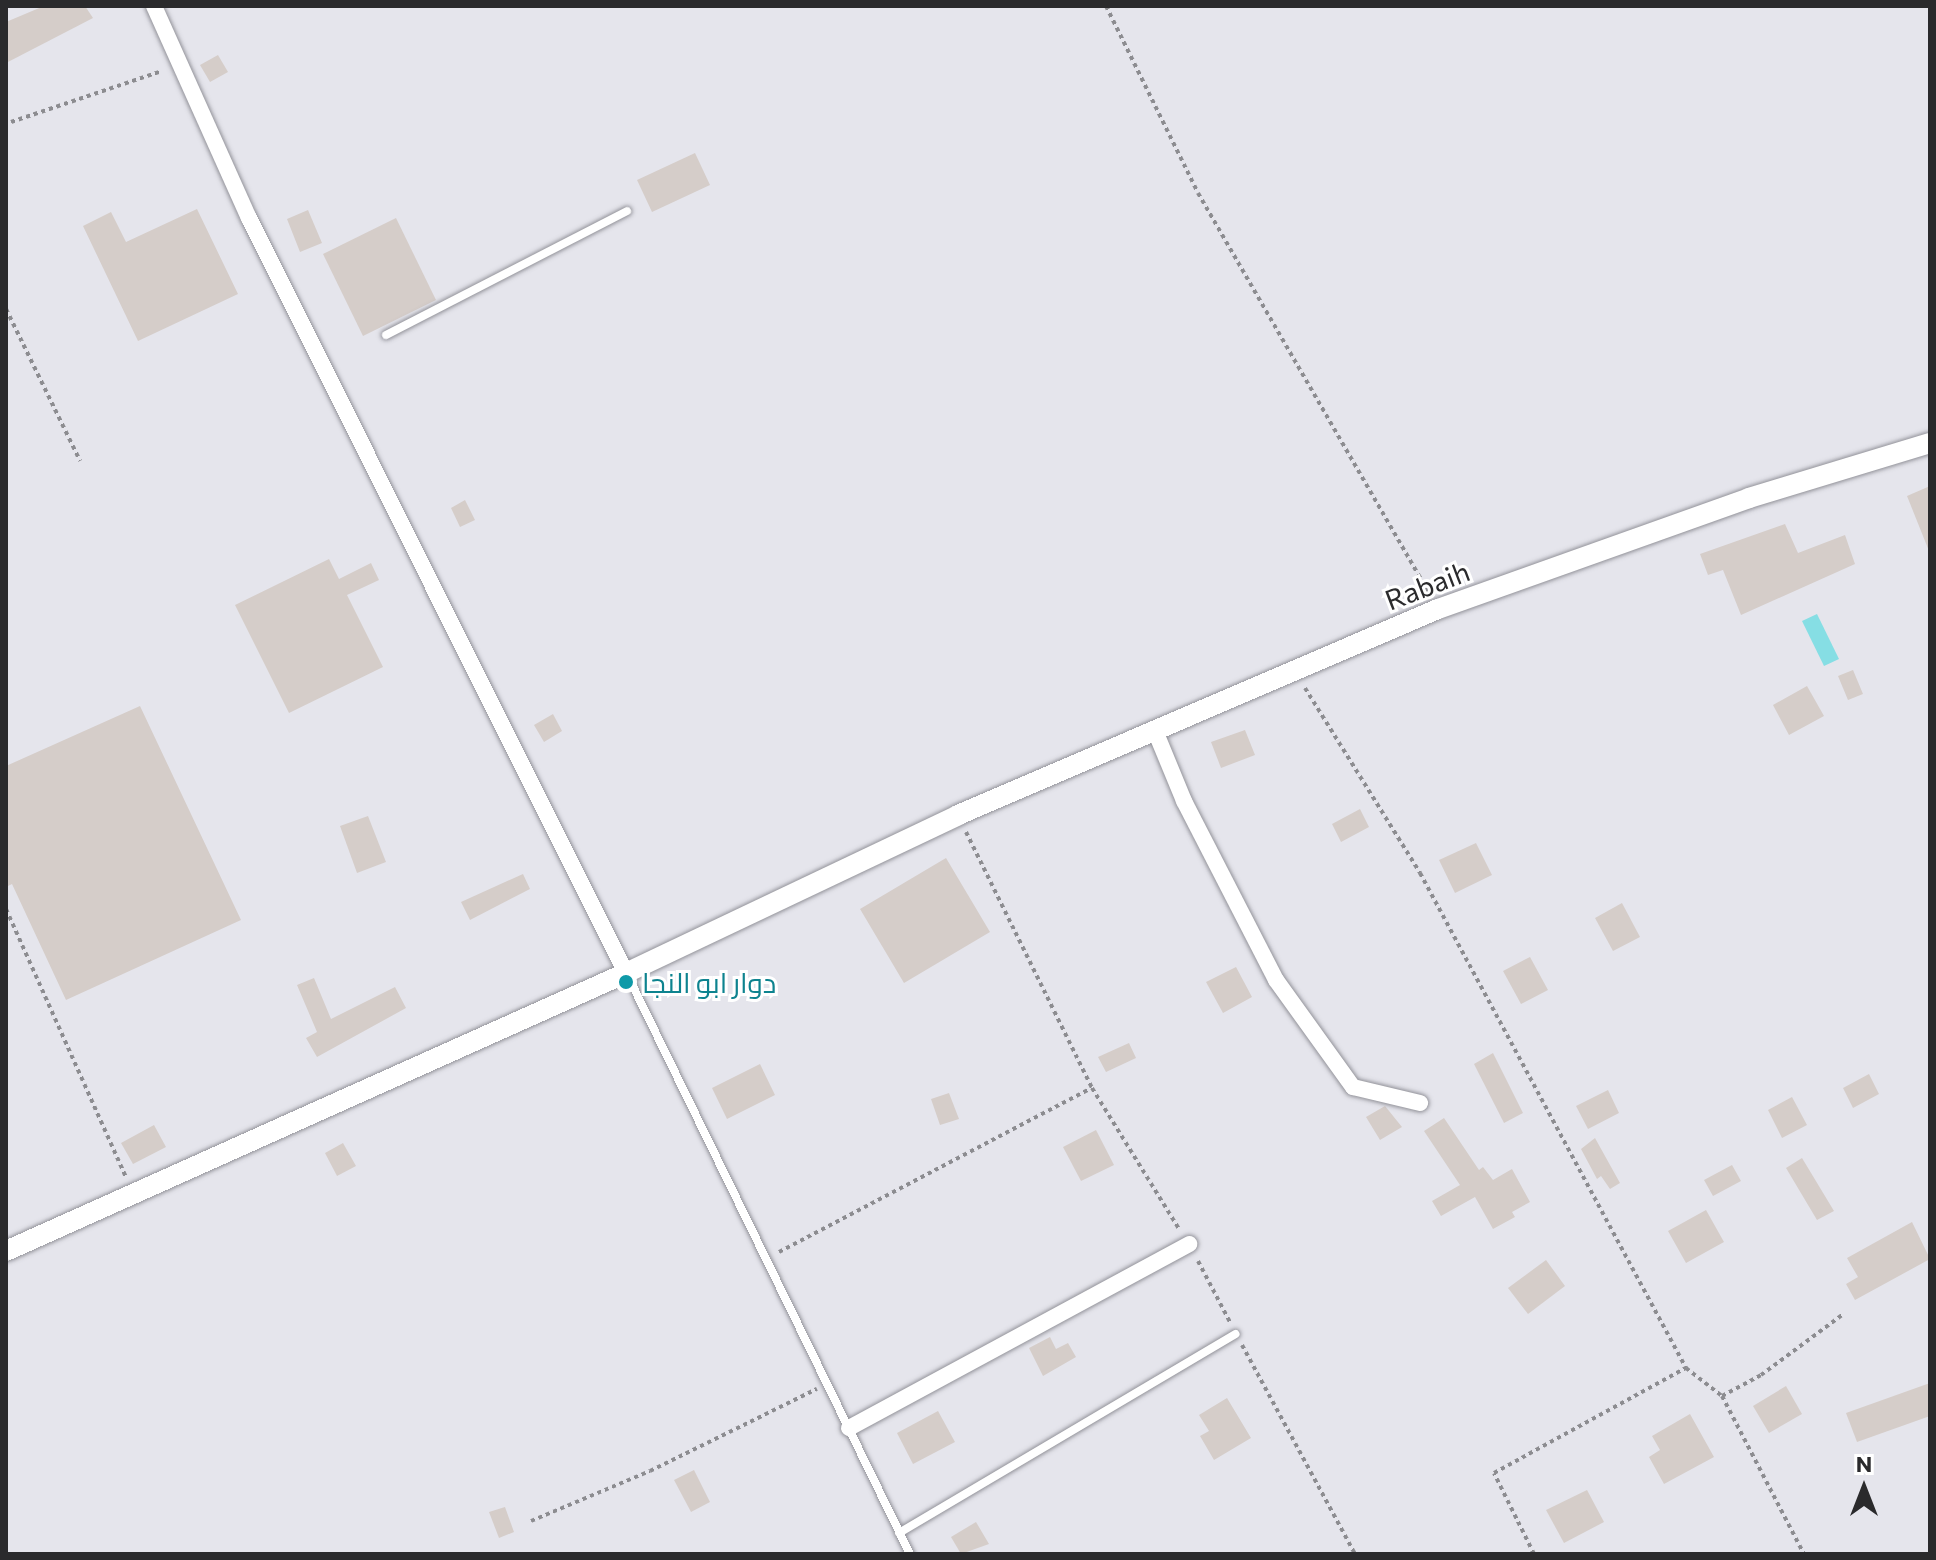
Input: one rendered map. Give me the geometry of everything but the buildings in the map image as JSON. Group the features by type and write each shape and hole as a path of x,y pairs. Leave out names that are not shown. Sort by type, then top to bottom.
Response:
{"street":[{"path":"154,6 256,232 626,973"},
{"name":"Rabaih","path":"6,1251 134,1197 626,973 958,815 1156,733 1438,609 1749,498 1930,443"},
{"path":"1156,733 1184,801 1276,980 1353,1087 1420,1103"},
{"path":"849,1428 1189,1244"}],"lane":[{"path":"386,335 627,211"},
{"path":"626,973 910,1554"},
{"path":"899,1533 1236,1334"}],"path":[{"path":"1106,6 1198,193 1438,609"},
{"path":"11,122 180,65"},
{"path":"6,309 80,461"},
{"path":"1295,673 1420,873 1686,1368 1722,1396 1804,1554"},
{"path":"958,815 1092,1088 1189,1244 1355,1554"},
{"path":"6,909 134,1197"},
{"path":"766,1259 1092,1088"},
{"path":"1722,1396 1774,1366 1842,1315"},
{"path":"1534,1554 1494,1473 1686,1368"},
{"path":"531,1521 650,1471 826,1384"}],"water":[{"path":"1817,614 1839,659 1824,666 1802,621"}],"place":[{"name":"دوار ابو النجا","path":"626,982"}]}
